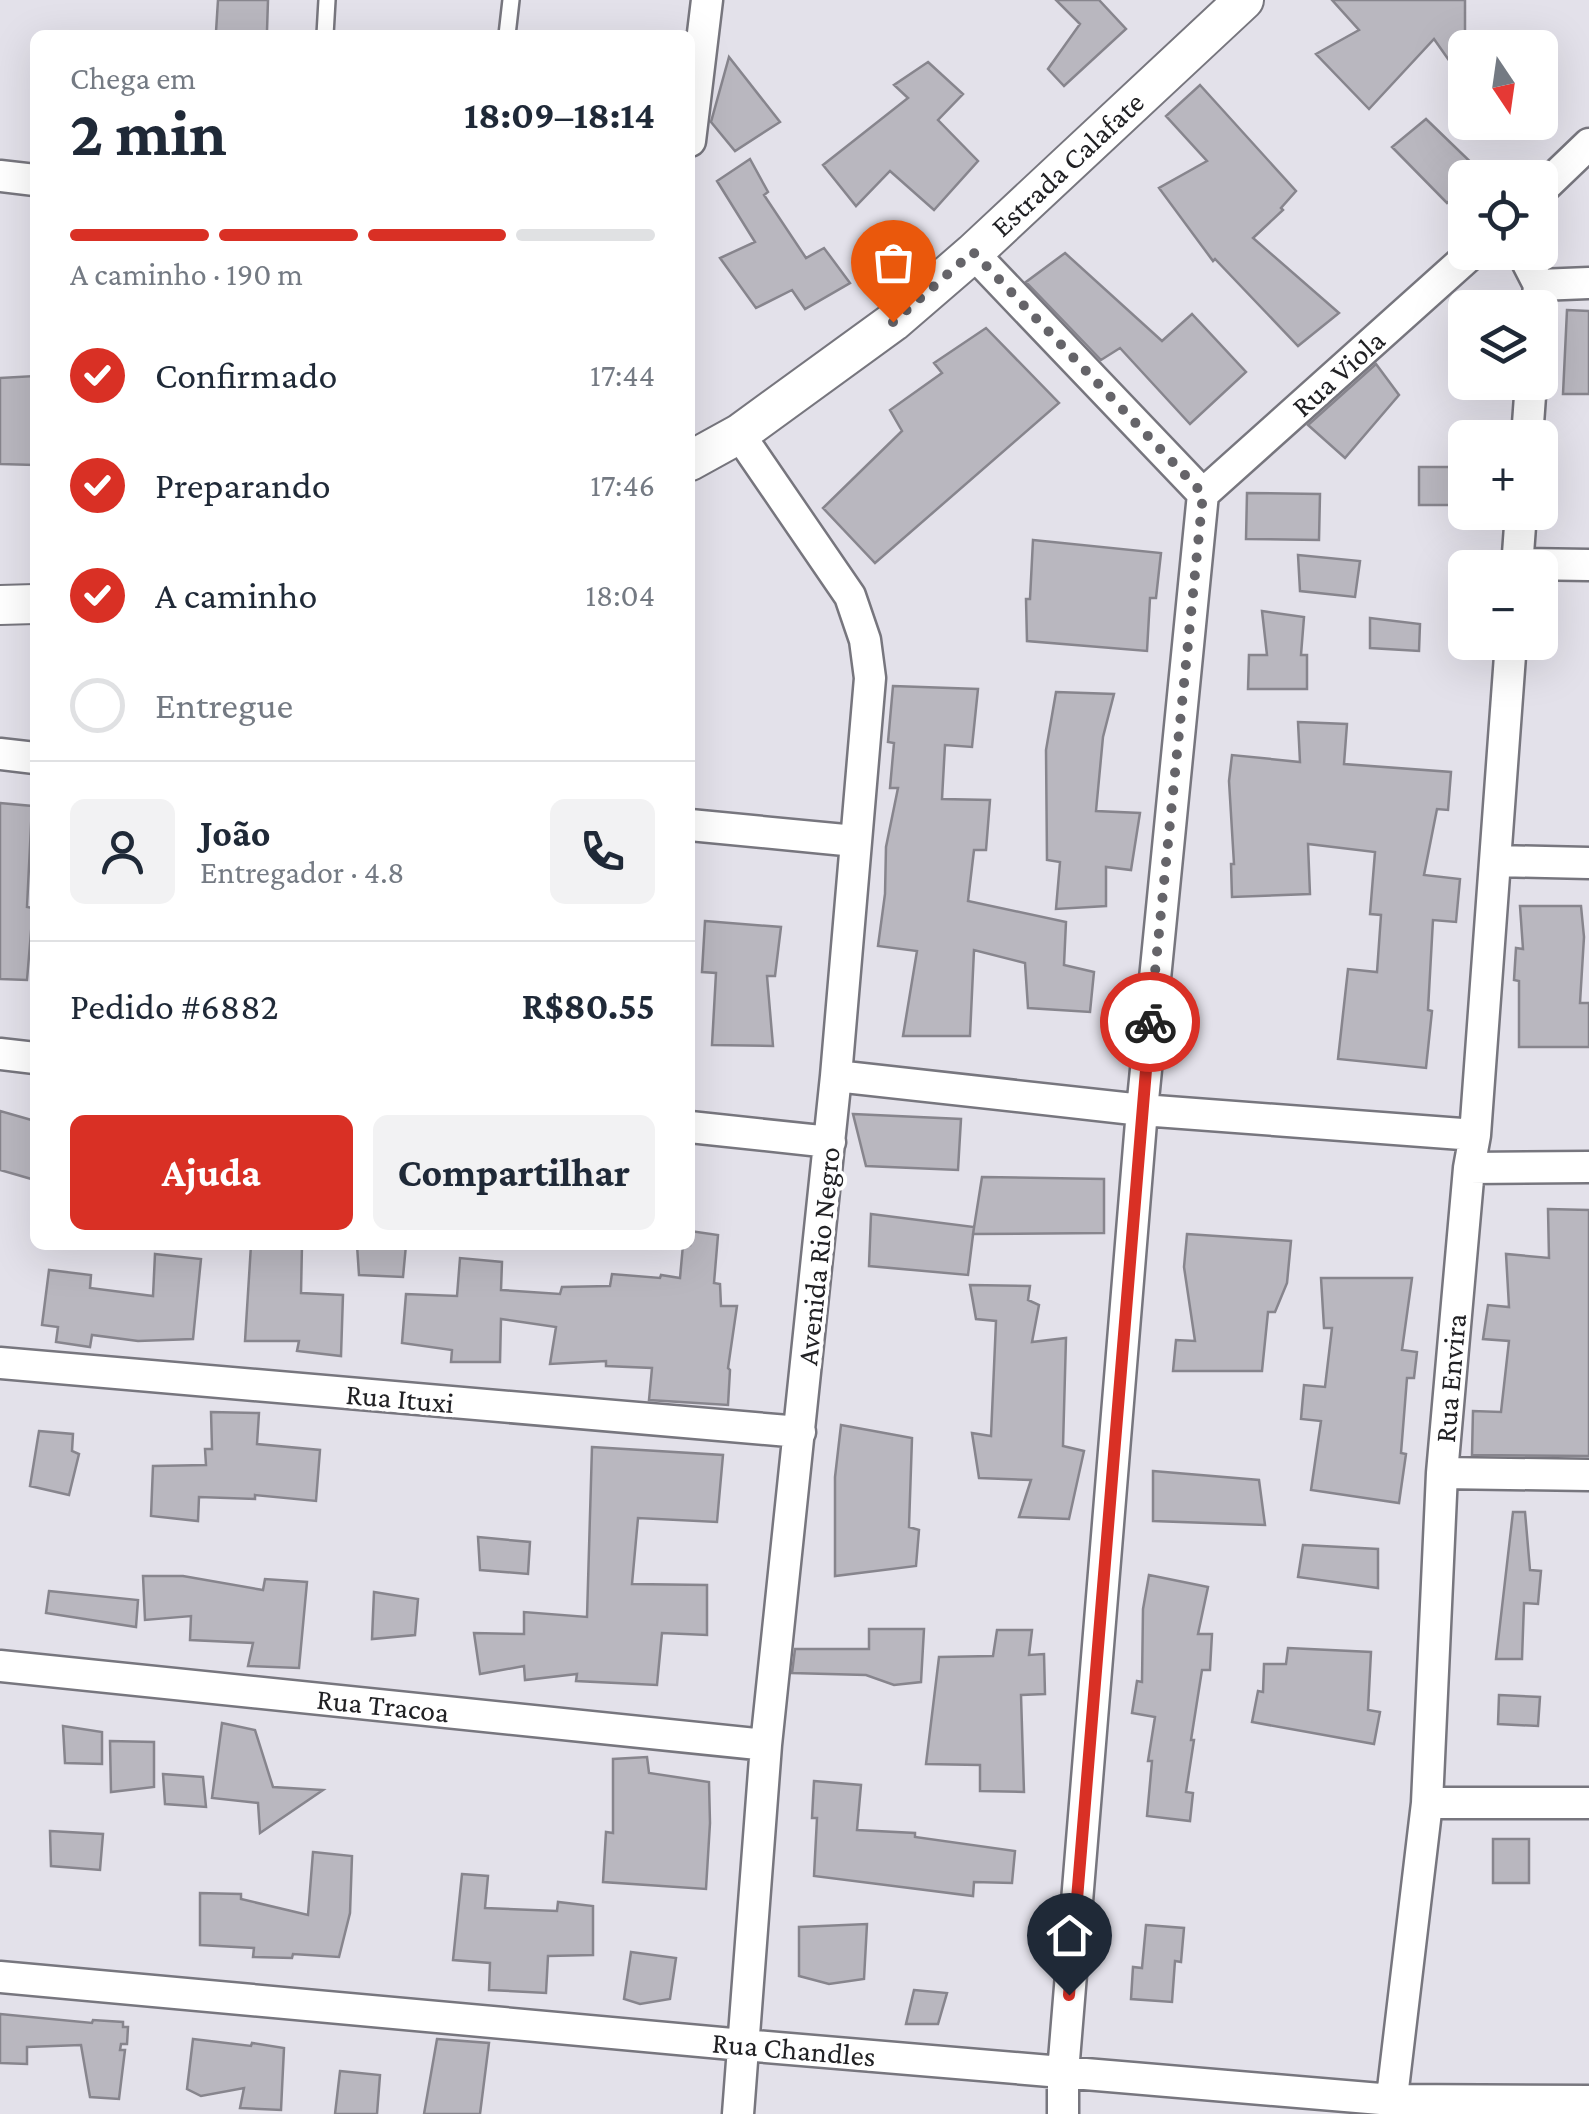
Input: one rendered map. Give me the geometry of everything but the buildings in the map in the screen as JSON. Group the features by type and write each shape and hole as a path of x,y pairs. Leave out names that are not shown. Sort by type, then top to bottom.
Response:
{"street":[{"path":"695,100 707,0"},
{"name":"Estrada Calafate","path":"695,457 738,434 893,322 1244,0"},
{"path":"1558,174 1589,144"},
{"path":"0,176 30,179"},
{"path":"973,252 1203,494 1142,1110 1063,2072 1063,2114"},
{"name":"Rua Viola","path":"1203,494 1453,270"},
{"path":"1558,291 1589,283"},
{"name":"Avenida Rio Negro","path":"738,434 850,596 865,640 870,678 830,1142 766,1745 738,2114"},
{"path":"1558,566 1589,566"},
{"path":"0,605 30,604"},
{"name":"Rua Envira","path":"1392,2107 1428,1803 1442,1473 1475,1135 1511,660"},
{"path":"0,754 30,757"},
{"path":"695,825 855,842"},
{"path":"1495,861 1589,863"},
{"path":"0,1054 30,1057"},
{"path":"836,1076 1142,1110 1475,1135"},
{"path":"695,1128 830,1142"},
{"path":"1469,1168 1589,1167"},
{"name":"Rua Ituxi","path":"0,1363 800,1432"},
{"path":"1442,1473 1589,1475"},
{"name":"Rua Tracoa","path":"0,1666 766,1745"},
{"path":"1428,1803 1589,1803"},
{"name":"Rua Chandles","path":"0,1976 1063,2072 1392,2107 1589,2101"}],"lane":[{"path":"325,30 327,0"},
{"path":"508,30 511,0"}],"way so far":[{"path":"893,322 973,252 1203,494 1150,1022"}],"route":[{"path":"1069,1995 1150,1022"}]}
